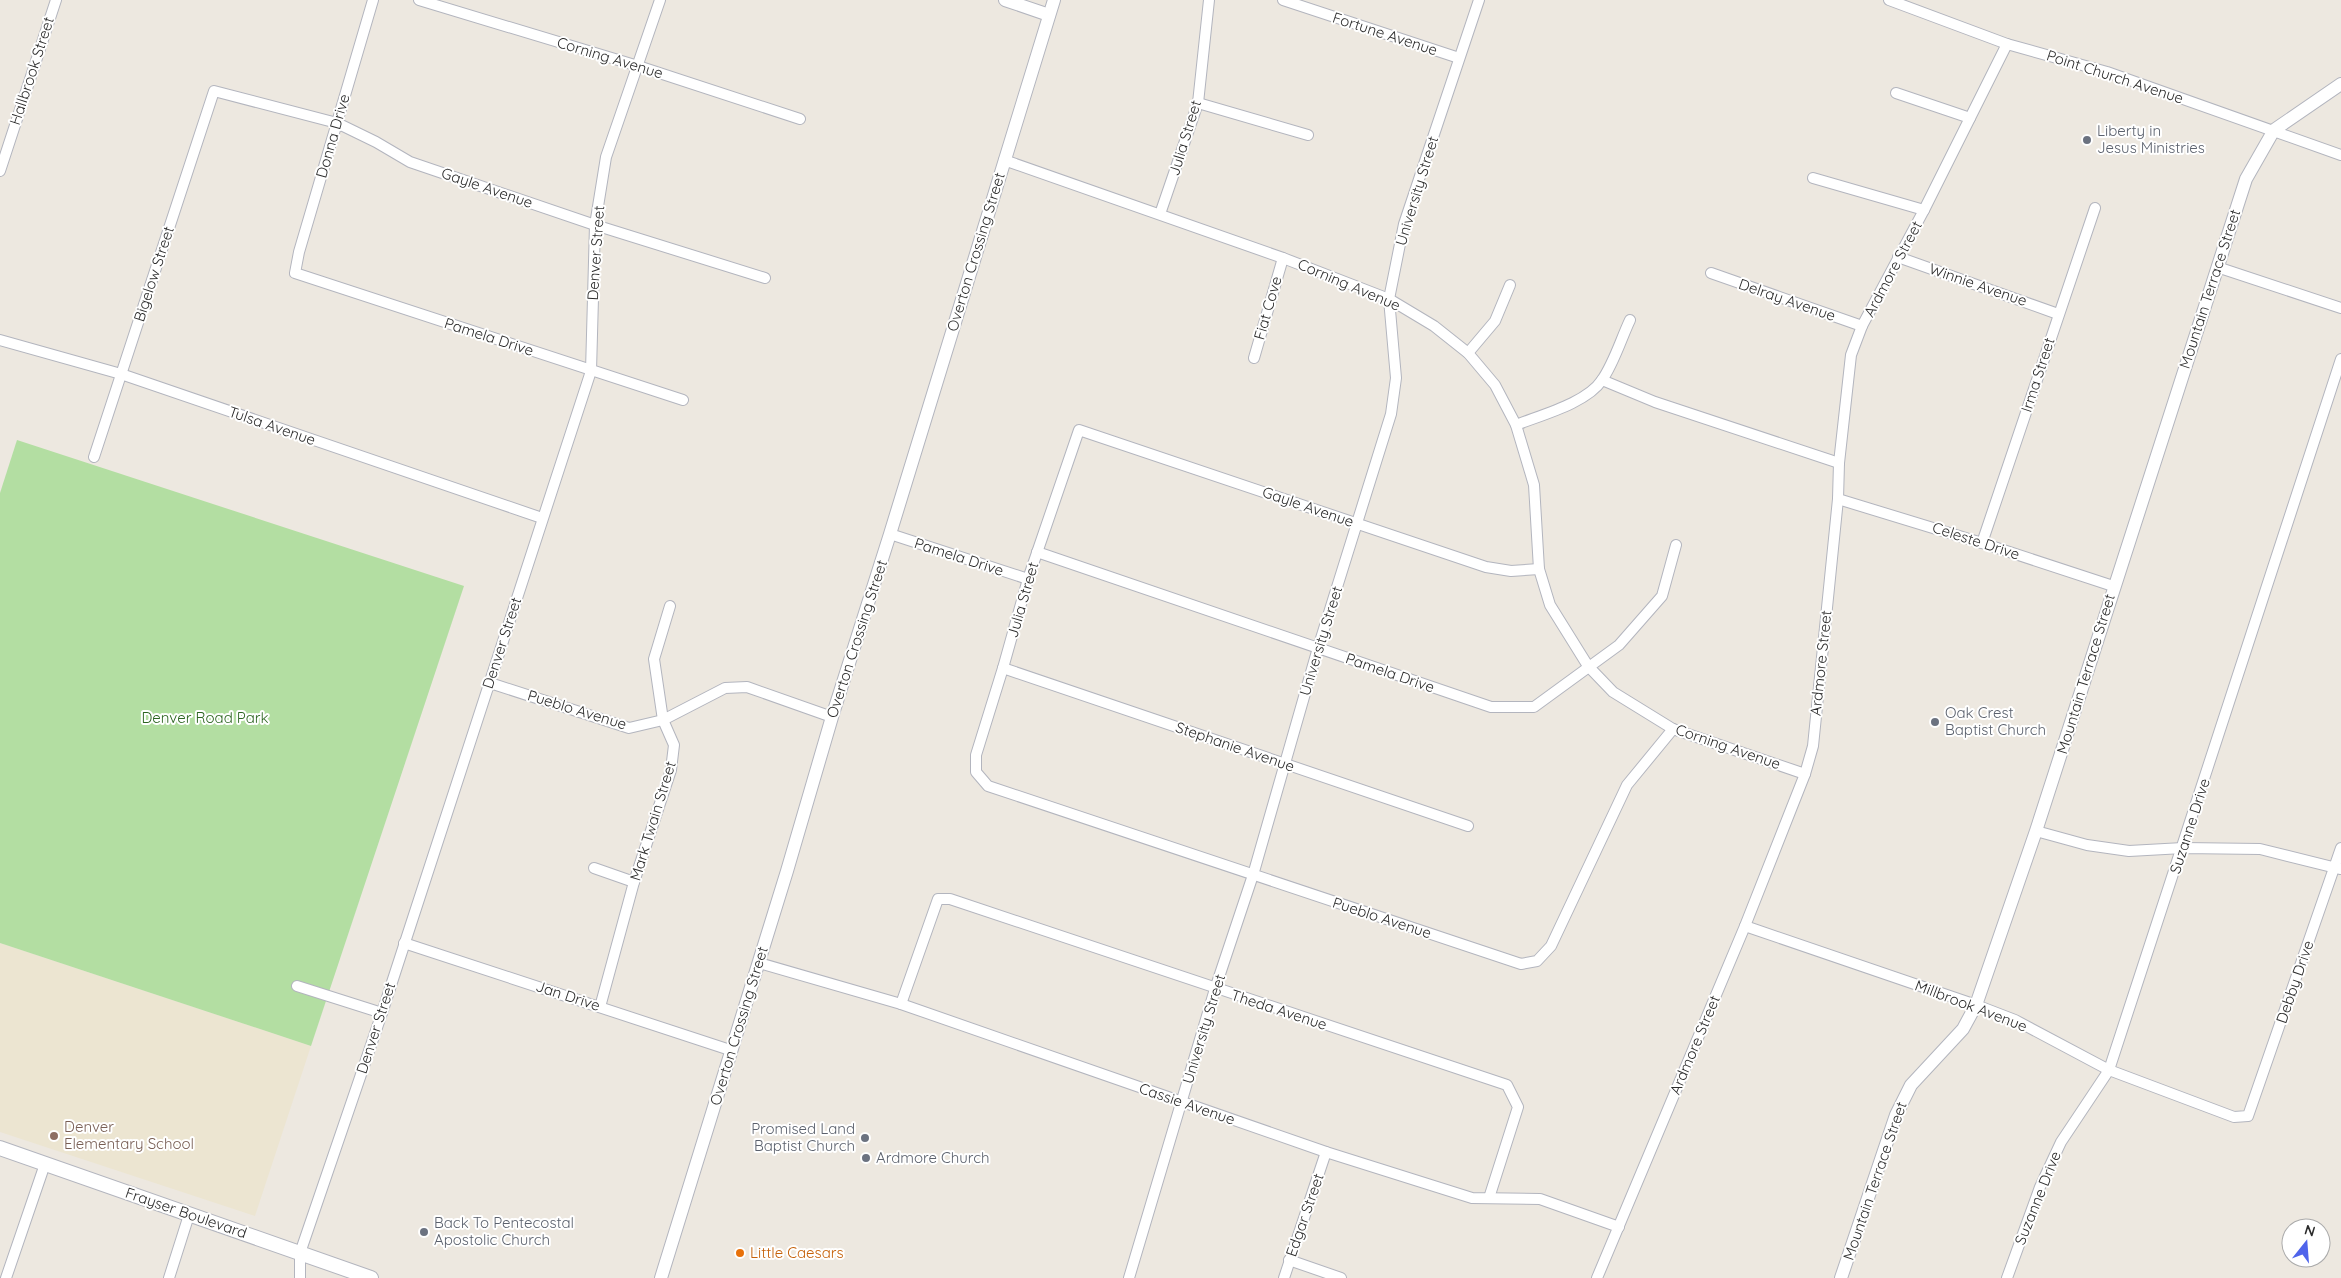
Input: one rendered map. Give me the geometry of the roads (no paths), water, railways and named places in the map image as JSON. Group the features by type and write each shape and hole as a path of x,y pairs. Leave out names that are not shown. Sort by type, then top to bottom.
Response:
{"main road":[{"name":"Frayser Boulevard","path":"0,1148 371,1278"}],"street":[{"name":"Hallbrook Street","path":"0,171 56,0"},
{"name":"Donna Drive","path":"295,273 299,252 373,0"},
{"name":"Corning Avenue","path":"419,0 638,66 800,119"},
{"name":"Denver Street","path":"300,1278 300,1254 382,1014 591,371 595,225 606,157 660,0"},
{"path":"1005,0 1049,16"},
{"name":"Overton Crossing Street","path":"661,1278 1054,0"},
{"name":"Julia Street","path":"1160,214 1198,102 1209,0"},
{"name":"Fortune Avenue","path":"1283,0 1459,58"},
{"name":"University Street","path":"1129,1278 1215,989 1253,875 1318,648 1392,414 1396,378 1389,299 1404,224 1479,0"},
{"name":"Point Church Avenue","path":"1889,0 2007,44 2107,72 2341,155"},
{"name":"Ardmore Street","path":"1597,1278 1745,926 1806,774 1813,746 1851,355 1862,326 1924,210 2007,44"},
{"name":"Mountain Terrace Street","path":"1841,1278 1896,1115 1911,1085 1963,1029 1976,1005 2036,832 2113,586 2246,178 2274,130 2341,84"},
{"name":"Gayle Avenue","path":"214,91 337,123 376,142 410,162 595,225 765,278"},
{"name":"Bigelow Street","path":"94,456 214,91"},
{"path":"1896,93 1970,118"},
{"path":"1198,102 1308,135"},
{"name":"Corning Avenue","path":"1004,160 1283,258 1389,299 1434,326 1468,353 1495,385 1516,425 1534,485 1539,569 1550,606 1588,666 1613,692 1673,729 1806,774"},
{"path":"1813,178 1924,210"},
{"name":"Irma Street","path":"1982,543 2095,208"},
{"name":"Winnie Avenue","path":"1898,257 2058,314"},
{"name":"Fiat Cove","path":"1254,358 1283,258"},
{"path":"2218,267 2341,308"},
{"name":"Pamela Drive","path":"295,273 683,400"},
{"name":"Delray Avenue","path":"1711,273 1862,326"},
{"path":"1468,353 1495,321 1510,284"},
{"path":"1516,425 1570,404 1594,389 1602,380 1630,320"},
{"name":"Tulsa Avenue","path":"0,340 121,374 542,518"},
{"name":"Suzanne Drive","path":"2007,1278 2040,1188 2061,1142 2109,1070 2341,359"},
{"path":"1602,380 1655,402 1839,463"},
{"name":"Gayle Avenue","path":"1079,430 1486,567 1511,571 1539,569"},
{"name":"Julia Street","path":"976,772 976,754 1028,579 1079,430"},
{"name":"Celeste Drive","path":"1838,499 2113,586"},
{"name":"Pamela Drive","path":"890,534 1028,579"},
{"name":"Pamela Drive","path":"1038,552 1491,707 1534,707 1618,645 1662,596 1676,545"},
{"name":"Mark Twain Street","path":"600,1007 634,882 671,770 674,744 664,720 654,659 670,606"},
{"name":"Stephanie Avenue","path":"1003,668 1468,826"},
{"name":"Pueblo Avenue","path":"490,683 629,728 664,720 725,688 747,687 832,717"},
{"name":"Pueblo Avenue","path":"976,772 988,786 1520,964 1537,961 1551,946 1628,785 1673,729"},
{"path":"2036,832 2087,845 2129,851 2183,848 2260,849 2338,868"},
{"name":"Debby Drive","path":"2248,1116 2338,868 2341,848"},
{"path":"594,868 634,882"},
{"name":"Theda Avenue","path":"901,1004 938,899 950,899 1506,1085 1518,1107 1489,1198"},
{"name":"Millbrook Avenue","path":"1745,926 1976,1005 2015,1020 2109,1070 2234,1117 2248,1116"},
{"name":"Jan Drive","path":"404,943 730,1050"},
{"name":"Cassie Avenue","path":"759,963 901,1004 1326,1152 1472,1198 1540,1199 1619,1227"},
{"path":"297,986 382,1014"},
{"name":"Edgar Street","path":"1284,1278 1326,1152"},
{"path":"6,1278 45,1164"},
{"path":"168,1278 190,1215"},
{"path":"1289,1260 1342,1278"}],"place":[{"name":"Liberty in Jesus Ministries","path":"2087,140"},
{"name":"Oak Crest Baptist Church","path":"1935,722"},
{"name":"Denver Elementary School","path":"54,1136"},
{"name":"Promised Land Baptist Church","path":"865,1138"},
{"name":"Ardmore Church","path":"866,1158"},
{"name":"Back To Pentecostal Apostolic Church","path":"424,1232"},
{"name":"Little Caesars","path":"740,1253"}],"park label":[{"name":"Denver Road Park","path":"205,718"}]}
